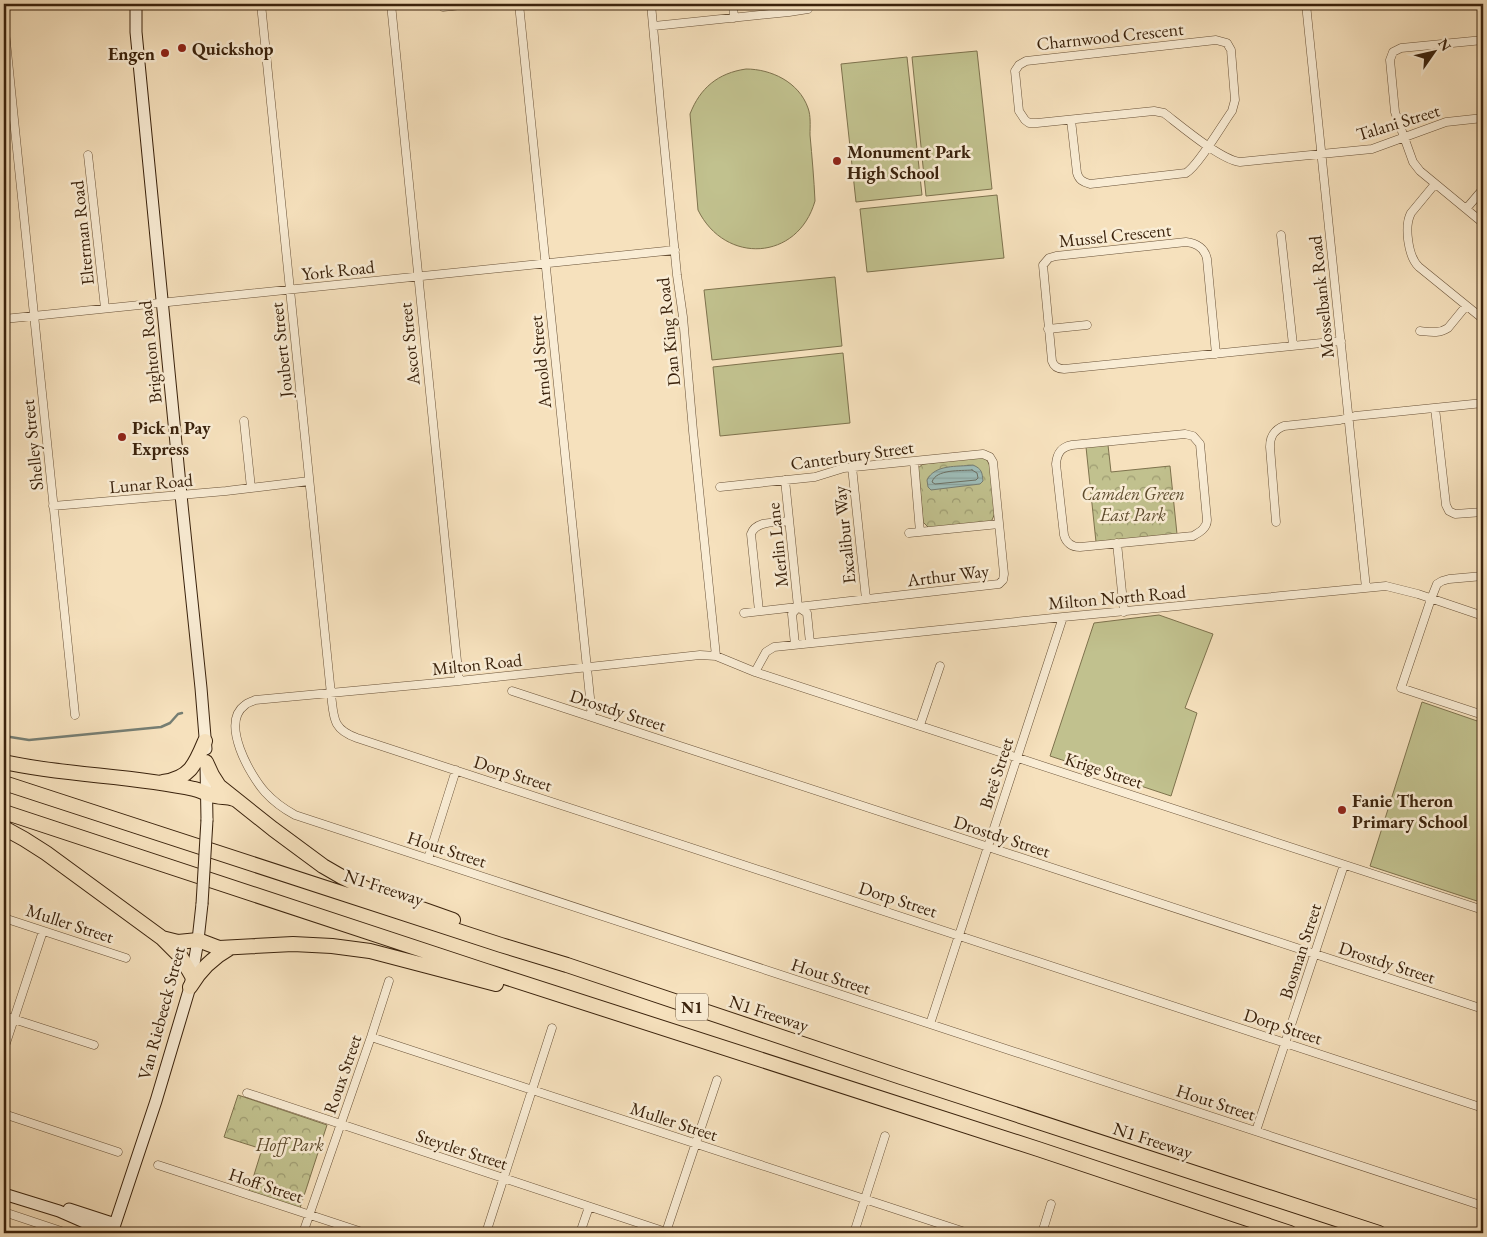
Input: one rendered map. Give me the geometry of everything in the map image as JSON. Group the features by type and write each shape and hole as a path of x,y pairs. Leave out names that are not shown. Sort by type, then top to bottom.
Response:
{"highway":[{"path":"159,783 177,779 188,772 196,761 205,741"},
{"path":"4,762 41,769 196,789 215,796 237,800"},
{"path":"206,762 219,786 314,860 353,882 550,955 567,965"},
{"name":"N1 Freeway","path":"4,783 567,965 892,1074 1379,1233"},
{"name":"N1","path":"4,812 1290,1233"},
{"path":"4,828 46,853 162,938 181,957 191,981 207,964 230,948"},
{"path":"162,938 178,942 198,940 212,946 230,948 293,944 352,948 546,996 578,1001"}],"main road":[{"name":"Brighton Road","path":"130,4 136,26"},
{"name":"Brighton Road","path":"136,4 136,26 205,741 208,794"},
{"name":"Van Riebeeck Street","path":"114,1229 156,1101 191,981 202,904 208,794"},
{"path":"4,1194 48,1208 106,1233"},
{"path":"48,1208 64,1208 114,1229"}],"street":[{"name":"Joubert Street","path":"261,4 308,481 320,576 330,694"},
{"name":"Ascot Street","path":"391,4 459,681"},
{"path":"443,7 471,4"},
{"name":"Arnold Street","path":"519,4 592,717"},
{"name":"Dan King Road","path":"651,4 716,656"},
{"path":"732,4 734,18"},
{"name":"Mosselbank Road","path":"1306,4 1366,588"},
{"path":"654,26 734,18 808,6"},
{"name":"Shelley Street","path":"4,22 75,715"},
{"name":"Charnwood Crescent","path":"1216,40 1223,41 1231,50 1235,100 1232,111 1208,146 1159,111 1030,123 1019,111 1015,71 1021,63 1031,59 1216,40"},
{"path":"1483,40 1401,48 1393,52 1390,60 1395,112 1414,164 1435,184 1483,223"},
{"name":"Talani Street","path":"1208,146 1227,159 1240,162 1321,154 1372,148 1446,122 1483,118"},
{"path":"1071,120 1077,173 1079,179 1084,183 1090,184 1181,174 1193,168 1208,146"},
{"name":"Elterman Road","path":"88,155 105,308"},
{"path":"1435,184 1408,218 1410,253 1416,264 1483,320"},
{"path":"1466,209 1483,189"},
{"path":"1281,234 1293,345"},
{"name":"Mussel Crescent","path":"1216,354 1206,255 1201,248 1190,242 1056,256 1049,258 1044,263 1042,268 1052,361 1054,366 1060,369 1216,354 1293,345 1341,341"},
{"name":"York Road","path":"4,319 675,250"},
{"path":"1420,331 1438,332 1445,330 1466,306"},
{"path":"1048,329 1087,325"},
{"path":"1276,522 1270,438 1280,427 1483,403"},
{"path":"1435,408 1447,508 1455,514 1483,512"},
{"path":"244,422 251,488"},
{"path":"1185,434 1196,438 1200,444 1207,520 1204,529 1193,536 1117,543 1076,547 1067,541 1064,535 1056,464 1059,452 1066,446 1117,440 1185,434"},
{"name":"Canterbury Street","path":"720,487 815,477 852,467 987,455"},
{"name":"Arthur Way","path":"744,613 999,584 1003,580 1004,574 993,462 987,455"},
{"path":"914,461 920,532"},
{"name":"Excalibur Way","path":"852,467 866,599"},
{"name":"Merlin Lane","path":"785,480 798,607 792,614 796,644"},
{"name":"Lunar Road","path":"53,506 181,495 308,481"},
{"path":"759,611 752,530 760,524 789,521"},
{"path":"909,533 999,524"},
{"path":"1117,543 1124,612"},
{"path":"1483,576 1442,581 1437,584 1401,688 1483,714"},
{"name":"Milton North Road","path":"755,672 766,652 771,648 796,644 1392,586 1483,616"},
{"name":"Merlin Lane","path":"798,607 807,613 810,643"},
{"name":"Breë Street","path":"930,1024 1063,617"},
{"name":"Milton Road","path":"242,708 245,704 255,700 459,681 700,655 716,656"},
{"name":"Krige Street","path":"716,656 755,672 1483,910"},
{"path":"920,725 940,666"},
{"name":"Drostdy Street","path":"512,691 1483,1010"},
{"name":"Dorp Street","path":"330,694 336,722 343,732 347,734 1483,1108"},
{"name":"Hout Street","path":"242,708 236,721 238,739 245,762 265,792 282,808 296,815 1483,1206"},
{"path":"428,859 456,770"},
{"name":"Bosman Street","path":"1256,1131 1344,865"},
{"name":"Muller Street","path":"4,918 126,958"},
{"path":"4,1049 43,931"},
{"name":"Roux Street","path":"303,1233 389,981"},
{"path":"4,1016 94,1045"},
{"path":"486,1233 552,1028"},
{"name":"Muller Street","path":"371,1037 968,1233"},
{"path":"668,1233 717,1080"},
{"name":"Steytler Street","path":"246,1093 668,1233"},
{"path":"4,1114 118,1152"},
{"path":"854,1233 885,1136"},
{"name":"Hoff Street","path":"158,1165 365,1233"},
{"path":"1042,1233 1051,1204"},
{"path":"580,1233 589,1207"},
{"path":"4,1212 67,1233"}],"green space":[{"path":"977,51 992,189 926,196 912,57"},
{"path":"907,57 922,195 856,202 841,64"},
{"path":"746,69 774,74 791,84 804,99 810,118 815,201 806,221 793,235 778,245 760,249 742,247 725,240 710,228 698,210 690,114 699,97 711,83 727,74"},
{"path":"997,195 1004,258 867,272 860,209"},
{"path":"835,277 842,346 712,360 704,290"},
{"path":"843,353 850,423 720,436 713,367"},
{"name":"Camden Green East Park","path":"1108,445 1111,472 1170,466 1177,534 1096,542 1086,447"},
{"path":"982,457 987,460 990,466 995,513 992,520 989,522 929,528 923,522 918,468 923,464"},
{"path":"1159,615 1213,634 1185,708 1197,713 1171,796 1050,756 1094,623"},
{"path":"1422,702 1483,723 1483,903 1370,866"},
{"name":"Hoff Park","path":"238,1095 327,1125 300,1208 249,1191 262,1149 224,1137"}],"water":[{"path":"973,465 980,469 982,473 983,481 980,484 931,490 928,487 927,480 935,471 947,467"}],"waterway":[{"path":"4,736 29,740 161,727 170,723 178,714 182,713"}],"place":[{"name":"Quickshop","path":"182,48"},
{"name":"Engen","path":"165,53"},
{"name":"Monument Park High School","path":"837,161"},
{"name":"Pick n Pay Express","path":"122,437"},
{"name":"Fanie Theron Primary School","path":"1342,810"}]}
